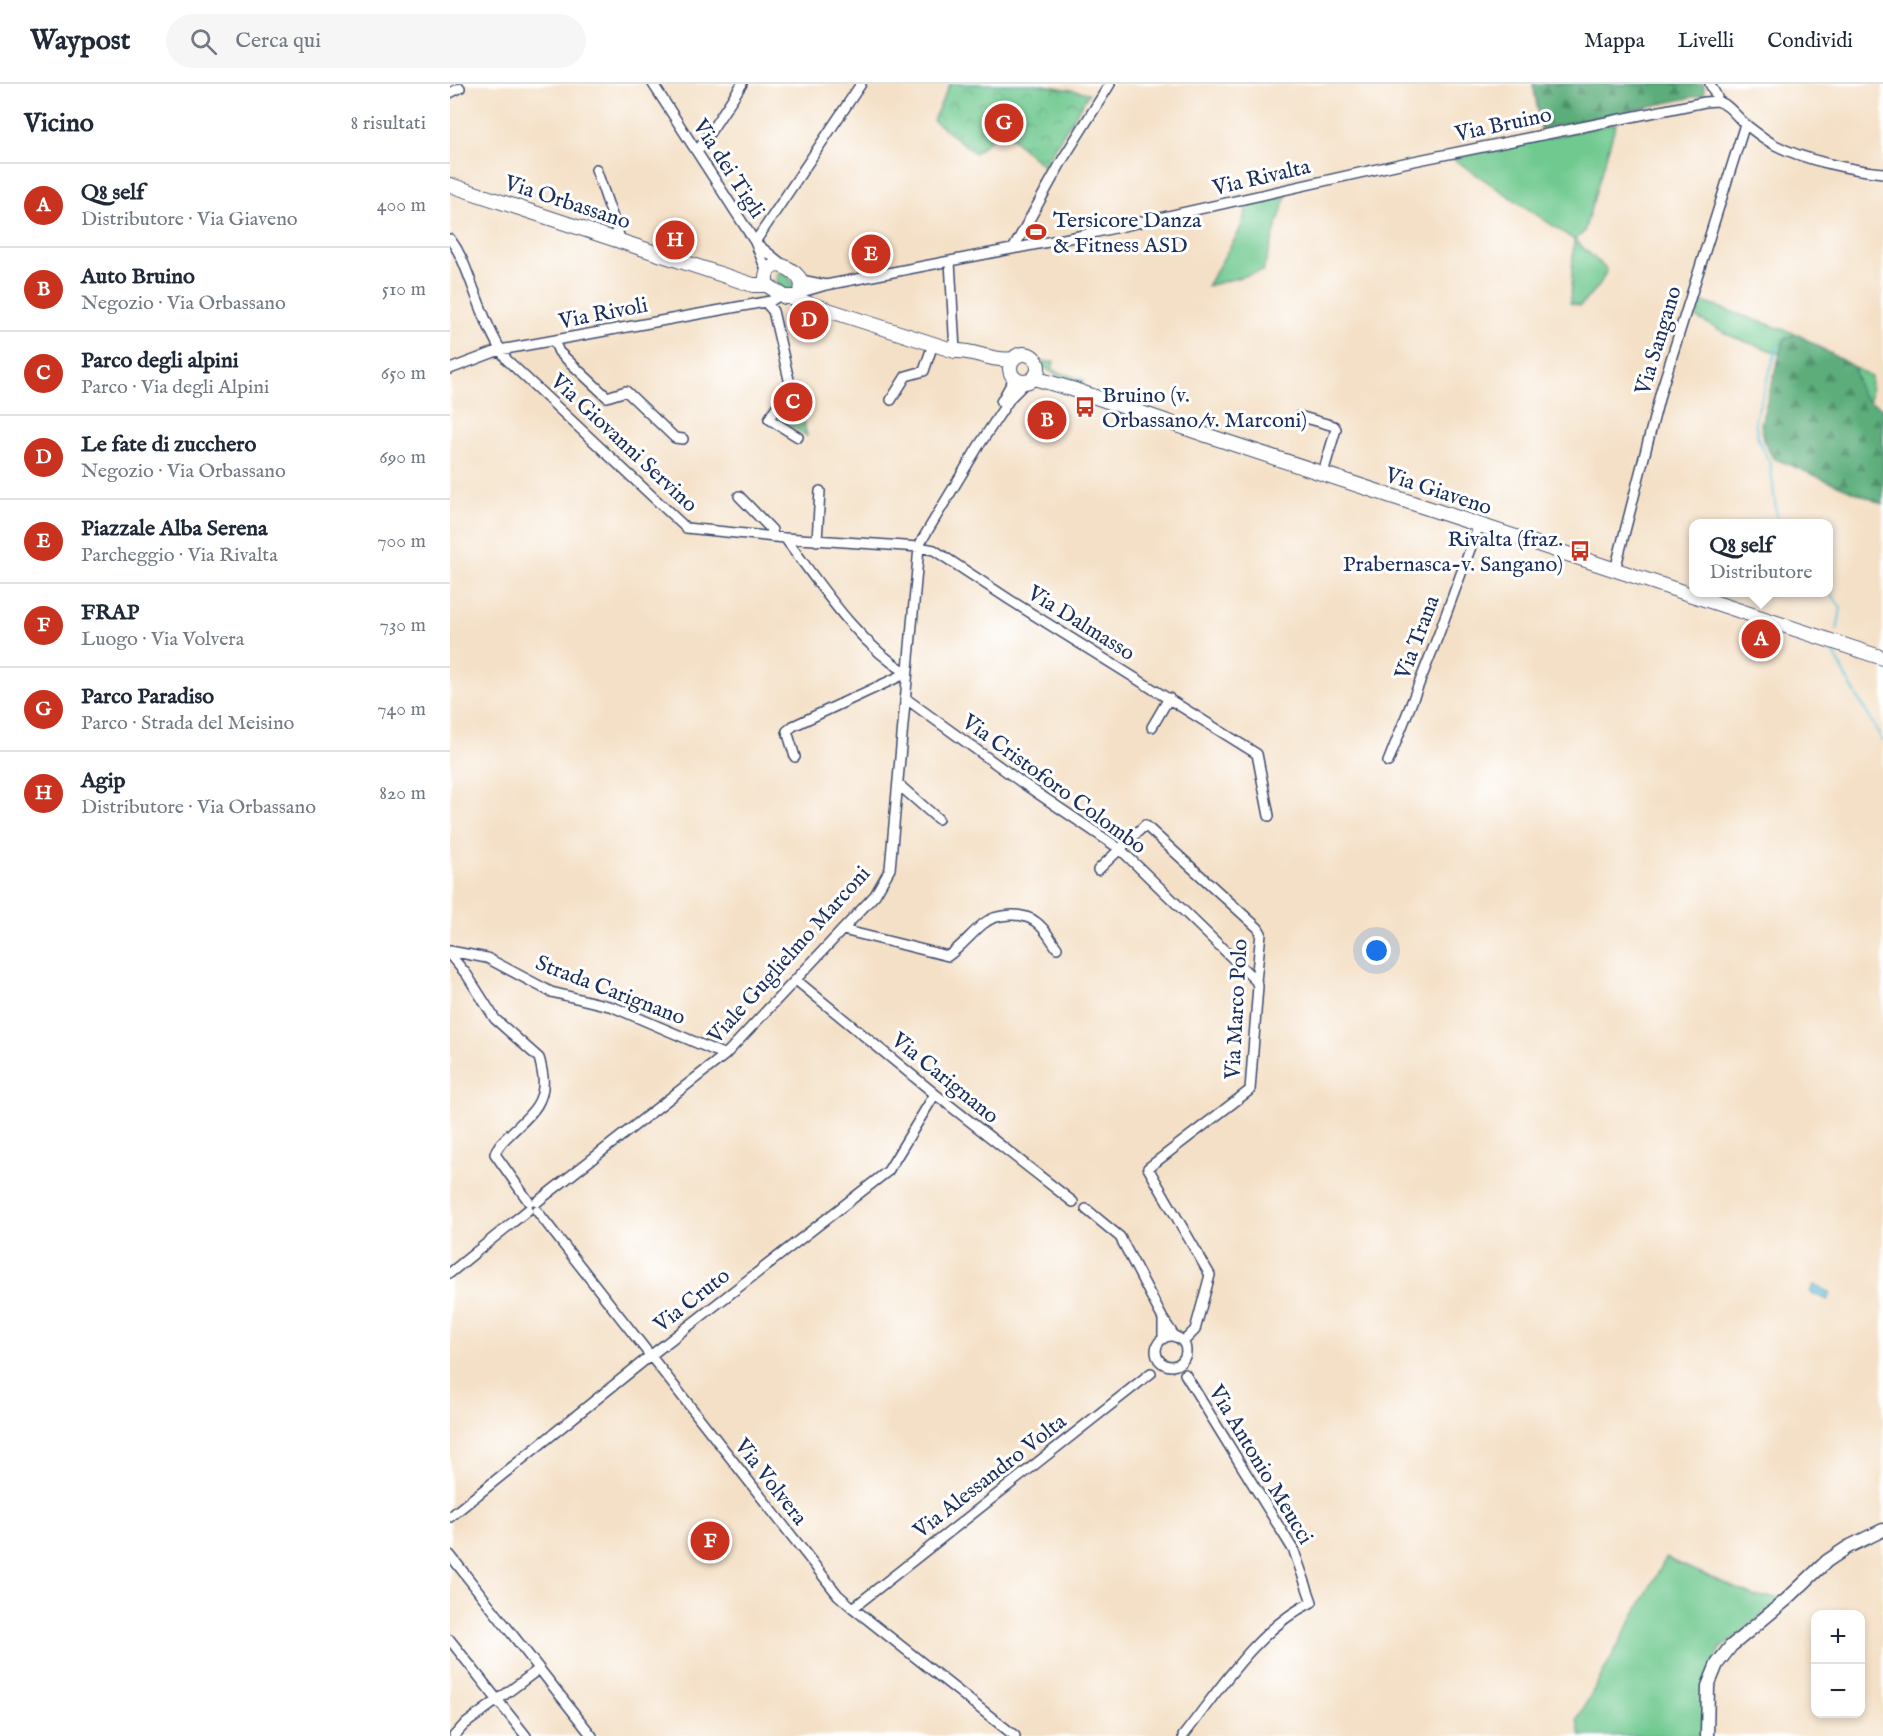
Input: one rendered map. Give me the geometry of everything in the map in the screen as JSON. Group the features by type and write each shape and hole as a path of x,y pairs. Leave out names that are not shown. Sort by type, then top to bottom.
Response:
{"main road":[{"name":"Via Orbassano","path":"450,184 741,279 767,278 774,266 784,266"},
{"path":"784,266 795,273 794,291"},
{"path":"767,278 794,291 820,309 837,312 955,351 962,350 1002,361 1022,374 1323,473"},
{"name":"Via Giaveno","path":"1323,473 1689,594"},
{"name":"Via Giaveno","path":"1697,597 1883,658"}],"street":[{"name":"Via dei Tigli","path":"653,84 755,242 767,278"},
{"path":"697,152 742,84"},
{"path":"755,242 861,84"},
{"path":"1013,249 1036,205 1110,84"},
{"path":"1710,84 1716,101 1724,104 1746,124 1775,145 1797,154 1847,167 1883,173"},
{"path":"450,93 460,88"},
{"name":"Via Bruino","path":"1404,163 1716,101"},
{"name":"Via Sangano","path":"1615,570 1661,391 1746,124"},
{"name":"Via Rivalta","path":"794,291 1079,236 1404,163"},
{"path":"596,170 621,241"},
{"name":"Via Giovanni Servino","path":"450,239 458,249 477,298 500,350 507,360 686,528 785,538"},
{"name":"Via dei Tigli","path":"755,242 784,266"},
{"path":"950,261 955,351"},
{"path":"767,278 765,302 773,311 790,384 769,419 798,436"},
{"name":"Via Rivoli","path":"450,369 500,350 765,302 794,291"},
{"path":"554,341 559,352 607,397 626,391 675,438 683,439"},
{"path":"891,400 906,376 924,371 933,344"},
{"name":"Viale Guglielmo Marconi","path":"450,1273 725,1055 875,895 891,869 919,547 1022,374"},
{"path":"1299,416 1334,426 1336,429 1323,473"},
{"path":"817,541 820,491"},
{"path":"739,496 772,530 773,537"},
{"name":"Via Trana","path":"1388,762 1479,525"},
{"path":"785,538 853,626 887,661 907,673"},
{"name":"Via Dalmasso","path":"785,538 934,550 1257,754 1269,816"},
{"path":"795,757 787,731 793,726 907,673"},
{"name":"Via Cristoforo Colombo","path":"905,698 1119,849 1256,981"},
{"path":"1152,727 1169,698"},
{"path":"898,784 938,819"},
{"name":"Via Marco Polo","path":"1098,870 1145,825 1261,933 1250,1090 1148,1168 1210,1275 1195,1330 1179,1340"},
{"path":"843,930 948,956 984,922 995,916 1011,915 1037,922 1057,948"},
{"name":"Strada Carignano","path":"450,951 487,958 551,992 613,1007 725,1055"},
{"name":"Via Volvera","path":"450,955 467,975 495,1019 541,1062 544,1085 542,1097 536,1109 499,1146 495,1154 498,1160 838,1594 1015,1736"},
{"name":"Via Carignano","path":"796,980 935,1094 1073,1202"},
{"name":"Via Cruto","path":"450,1516 650,1356 888,1171 935,1094"},
{"path":"1086,1209 1120,1237 1163,1319 1186,1350 1174,1364 1162,1364 1157,1355"},
{"path":"1151,1373 1157,1355 1157,1346 1163,1338 1163,1319"},
{"path":"1163,1338 1179,1340"},
{"name":"Via Alessandro Volta","path":"853,1608 1151,1373 1174,1364"},
{"name":"Via Antonio Meucci","path":"1174,1364 1185,1374 1294,1551 1312,1602 1300,1607 1256,1643 1183,1736"},
{"path":"1707,1736 1708,1686 1717,1664 1731,1646 1786,1600 1827,1561 1848,1547 1883,1530"},
{"path":"450,1555 592,1736"},
{"path":"450,1640 526,1736"},
{"path":"454,1736 464,1725 539,1669"}],"green space":[{"path":"950,84 1038,84 1089,93 1043,166 1002,129 975,153 933,120"},
{"path":"1533,84 1704,84 1704,95 1541,129"},
{"path":"1616,123 1584,232 1575,240 1607,270 1599,286 1580,306 1570,303 1574,240 1452,158"},
{"path":"1286,196 1263,271 1207,286 1239,232 1248,205"},
{"path":"779,272 788,276 796,289 793,292 779,284 776,275"},
{"path":"1700,301 1797,334 1784,339 1780,354 1733,337 1697,318"},
{"path":"1797,334 1854,367 1861,393 1868,400 1883,408 1883,504 1773,458 1763,440 1761,423 1784,339"},
{"path":"1043,362 1054,362 1052,370 1084,380 1083,383 1052,372 1042,366"},
{"path":"1854,367 1871,377 1870,402 1860,395"},
{"path":"796,387 807,436 778,418"},
{"path":"1666,1558 1754,1596 1783,1598 1720,1649 1705,1678 1702,1736 1580,1736 1577,1720"}],"water":[{"path":"1814,1285 1831,1293 1828,1300 1810,1292"}],"waterway":[{"path":"1778,345 1755,420 1758,439 1770,463 1778,519"},
{"path":"1833,596 1841,608 1837,630"},
{"path":"1832,649 1883,741"}],"place":[{"name":"Parco Paradiso","path":"1004,123"},
{"name":"Tersicore Danza & Fitness ASD","path":"1036,232"},
{"name":"Agip","path":"675,240"},
{"name":"Piazzale Alba Serena","path":"871,254"},
{"name":"Le fate di zucchero","path":"809,320"},
{"name":"Parco degli alpini","path":"793,402"},
{"name":"Bruino (v. Orbassano/v. Marconi)","path":"1085,407"},
{"name":"Auto Bruino","path":"1047,420"},
{"name":"Rivalta (fraz. Prabernasca-v. Sangano)","path":"1580,551"},
{"name":"Q8 self","path":"1761,639"},
{"name":"FRAP","path":"710,1541"}]}
